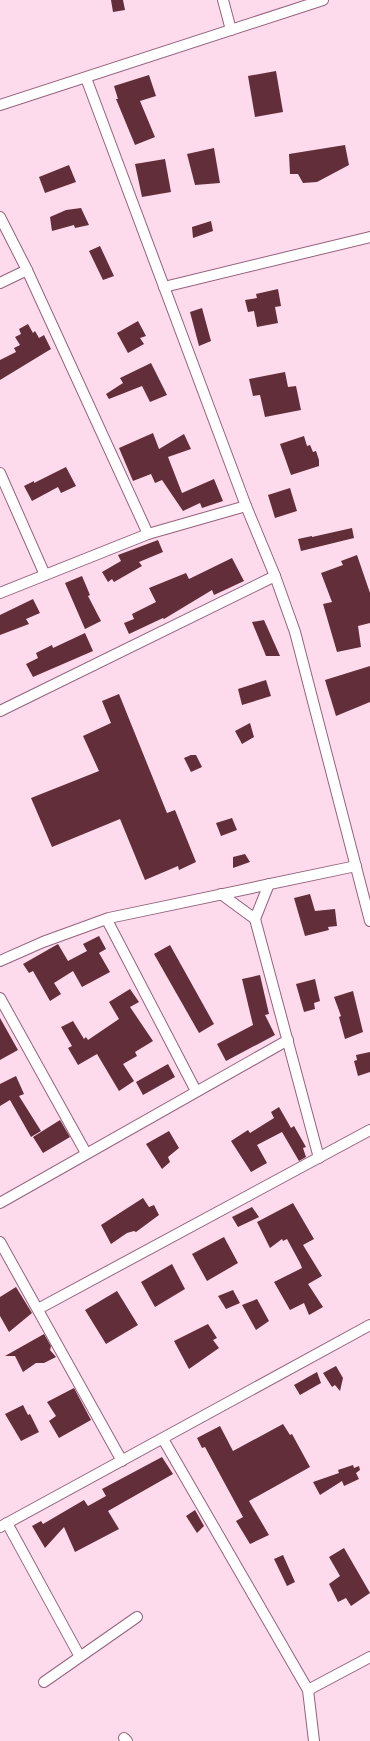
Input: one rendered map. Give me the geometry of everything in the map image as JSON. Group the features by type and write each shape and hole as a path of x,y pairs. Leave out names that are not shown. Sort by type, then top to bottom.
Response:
{"street":[{"path":"223,0 231,30"},
{"path":"0,105 323,0"},
{"path":"86,78 246,506 275,576 295,632 370,921"},
{"path":"0,217 27,270 148,534"},
{"path":"164,287 370,238"},
{"path":"0,283 27,270"},
{"path":"0,474 45,575"},
{"path":"0,593 148,534 246,506"},
{"path":"0,711 275,576"},
{"path":"0,961 42,942 107,920 109,918 356,866"},
{"path":"268,884 255,919 319,1158"},
{"path":"221,894 255,919"},
{"path":"107,920 196,1091"},
{"path":"0,998 86,1153"},
{"path":"0,1203 288,1040"},
{"path":"38,1309 370,1130"},
{"path":"0,1242 122,1461"},
{"path":"80,1655 4,1525 370,1325"},
{"path":"163,1439 308,1690 314,1741"},
{"path":"44,1682 80,1655 137,1617"},
{"path":"308,1690 370,1657"}],"building":[{"path":"111,0 123,0 125,10 113,12"},
{"path":"276,71 283,112 255,117 248,76"},
{"path":"149,75 156,96 140,101 155,137 135,145 116,99 118,99 114,86"},
{"path":"345,145 349,165 317,182 303,183 298,174 290,174 289,154"},
{"path":"214,148 220,183 195,185 187,154"},
{"path":"165,159 171,192 142,197 135,164"},
{"path":"69,165 76,182 45,193 39,177"},
{"path":"81,208 89,225 75,228 74,225 52,231 50,217 66,210"},
{"path":"211,221 213,231 193,238 192,227"},
{"path":"100,246 114,276 103,280 89,251"},
{"path":"278,289 281,306 275,307 278,323 257,327 254,311 248,312 245,300 257,298 256,294"},
{"path":"202,308 211,341 199,346 190,312"},
{"path":"138,321 146,336 140,338 144,344 128,353 117,333"},
{"path":"28,324 33,333 35,331 39,338 44,335 51,349 0,380 0,360 16,352 14,348 20,345 15,337 21,334 19,329"},
{"path":"151,363 167,395 150,402 142,386 109,399 106,394 123,383 120,378"},
{"path":"285,372 288,387 296,386 301,410 265,417 260,395 253,396 249,379"},
{"path":"153,433 159,449 184,434 191,449 168,457 182,493 214,479 223,501 202,508 200,503 183,511 162,480 155,483 151,474 133,481 119,448"},
{"path":"304,436 307,446 310,445 313,452 316,451 319,466 291,475 280,444"},
{"path":"66,467 76,486 61,493 58,487 32,501 24,486 34,481 34,483"},
{"path":"290,488 297,511 275,518 268,495"},
{"path":"352,528 354,538 301,551 298,539"},
{"path":"158,540 163,552 139,562 142,566 114,582 112,579 108,582 102,572 121,561 118,555"},
{"path":"357,555 370,593 370,623 358,626 361,647 337,652 323,604 332,602 321,573 343,565 341,561"},
{"path":"232,558 244,581 214,595 212,590 164,619 163,618 129,634 124,623 134,619 132,614 156,602 149,588 186,573 189,579"},
{"path":"82,576 90,595 88,596 101,621 85,629 65,583"},
{"path":"33,599 40,613 26,619 29,624 0,635 0,615"},
{"path":"264,620 280,656 266,656 252,622"},
{"path":"85,633 93,651 33,677 26,664 38,658 36,653 52,645 53,648"},
{"path":"370,666 370,702 336,716 325,680"},
{"path":"266,680 271,696 242,705 238,689"},
{"path":"119,694 167,813 175,810 196,862 179,870 178,866 145,880 120,819 52,847 31,798 99,771 83,736 111,723 102,701"},
{"path":"250,723 254,737 242,744 235,731"},
{"path":"191,755 196,755 202,767 191,772 184,758"},
{"path":"232,818 237,830 221,836 216,823"},
{"path":"245,854 250,862 233,868 233,857"},
{"path":"310,894 315,911 335,909 337,926 328,927 329,930 305,936 294,898"},
{"path":"99,936 106,949 99,953 110,972 82,987 73,971 54,983 61,994 50,1001 33,971 29,973 23,964 58,944 68,961 87,951 83,944"},
{"path":"170,945 214,1024 199,1033 154,954"},
{"path":"260,975 269,1014 265,1015 275,1035 226,1061 217,1044 253,1025 242,979"},
{"path":"315,979 320,1001 314,1003 315,1009 304,1012 296,984"},
{"path":"130,989 139,1002 130,1007 153,1041 135,1052 137,1056 123,1064 134,1081 119,1091 97,1054 78,1065 68,1048 72,1046 61,1027 73,1021 84,1039 86,1037 88,1040 119,1019 109,1002"},
{"path":"353,991 363,1032 345,1039 339,1017 341,1016 334,997"},
{"path":"0,1018 18,1050 0,1060"},
{"path":"370,1052 370,1072 358,1076 354,1061 357,1060 356,1055"},
{"path":"168,1064 175,1077 143,1095 136,1082"},
{"path":"16,1076 24,1094 19,1096 41,1131 31,1137 10,1100 0,1106 0,1084"},
{"path":"279,1107 291,1128 294,1126 306,1147 303,1148 306,1157 299,1161 282,1132 257,1145 267,1163 251,1172 231,1141 248,1130 250,1133 274,1118 271,1112"},
{"path":"60,1120 70,1137 43,1153 33,1137"},
{"path":"169,1131 179,1148 168,1157 170,1162 162,1169 146,1144"},
{"path":"143,1198 149,1207 154,1205 159,1215 136,1232 134,1231 127,1233 111,1244 101,1225"},
{"path":"293,1203 314,1239 303,1245 322,1276 308,1284 323,1307 309,1315 304,1303 290,1310 274,1282 302,1268 287,1239 283,1241 282,1239 270,1248 257,1222"},
{"path":"252,1207 259,1217 238,1227 232,1217"},
{"path":"224,1237 238,1263 207,1281 192,1254"},
{"path":"172,1264 185,1289 155,1307 141,1282"},
{"path":"16,1287 32,1313 9,1332 0,1316 0,1297"},
{"path":"233,1290 240,1303 226,1309 218,1296"},
{"path":"117,1291 138,1325 106,1344 85,1310"},
{"path":"257,1299 269,1321 256,1330 242,1305"},
{"path":"208,1324 217,1338 213,1340 219,1348 189,1369 174,1341"},
{"path":"44,1334 51,1346 50,1350 56,1357 44,1363 36,1363 23,1372 15,1356 5,1356"},
{"path":"336,1366 343,1378 340,1391 335,1385 332,1387 323,1373"},
{"path":"317,1372 321,1383 300,1395 294,1385"},
{"path":"74,1388 91,1420 59,1438 49,1421 56,1416 47,1402"},
{"path":"23,1405 28,1415 30,1414 39,1432 21,1441 5,1414"},
{"path":"283,1424 290,1435 292,1434 310,1467 249,1501 269,1535 250,1544 236,1521 243,1517 205,1447 202,1448 197,1438 220,1426 233,1451"},
{"path":"162,1457 173,1474 108,1511 119,1529 75,1552 64,1527 45,1548 32,1526 41,1521 43,1524 84,1500 88,1506 106,1496 102,1489"},
{"path":"353,1465 354,1468 359,1466 360,1470 356,1473 359,1479 344,1486 342,1481 320,1495 313,1482 339,1473 338,1470"},
{"path":"195,1510 204,1526 197,1533 186,1516"},
{"path":"344,1548 370,1593 351,1606 346,1598 338,1602 329,1584 340,1576 329,1557"},
{"path":"283,1555 295,1582 287,1586 274,1559"}]}
